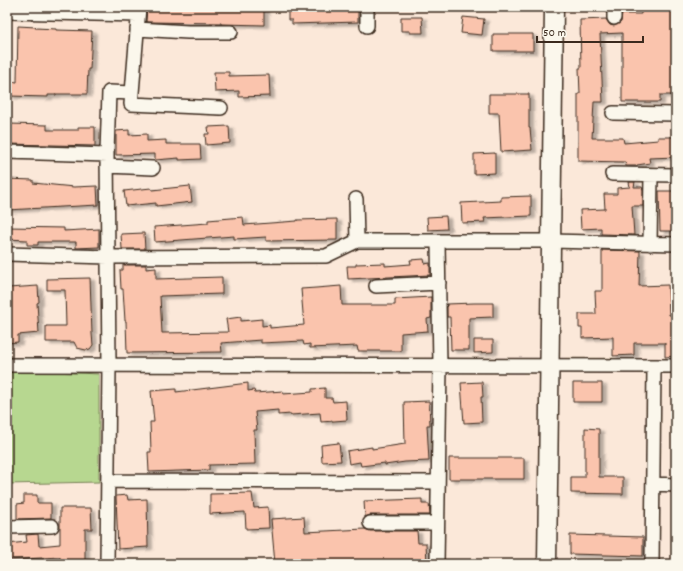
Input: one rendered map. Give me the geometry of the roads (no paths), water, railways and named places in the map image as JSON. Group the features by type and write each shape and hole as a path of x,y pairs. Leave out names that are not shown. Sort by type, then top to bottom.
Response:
{"street":[{"path":"366,26 367,7"},
{"path":"547,564 554,7"},
{"path":"7,12 72,10 139,11 131,104 221,108"},
{"path":"137,29 188,32 231,32"},
{"path":"107,564 109,365 107,161 109,92 132,93"},
{"path":"613,113 676,114"},
{"path":"7,152 107,161 153,168"},
{"path":"612,174 676,175"},
{"path":"650,244 651,174"},
{"path":"356,199 357,241"},
{"path":"7,254 108,257 326,256 357,241 552,241 676,244"},
{"path":"437,564 440,366 438,242"},
{"path":"376,286 439,284"},
{"path":"7,365 676,366"},
{"path":"652,564 654,366"},
{"path":"108,481 438,482"},
{"path":"653,484 676,484"},
{"path":"370,523 437,523"},
{"path":"7,527 52,526"}]}
